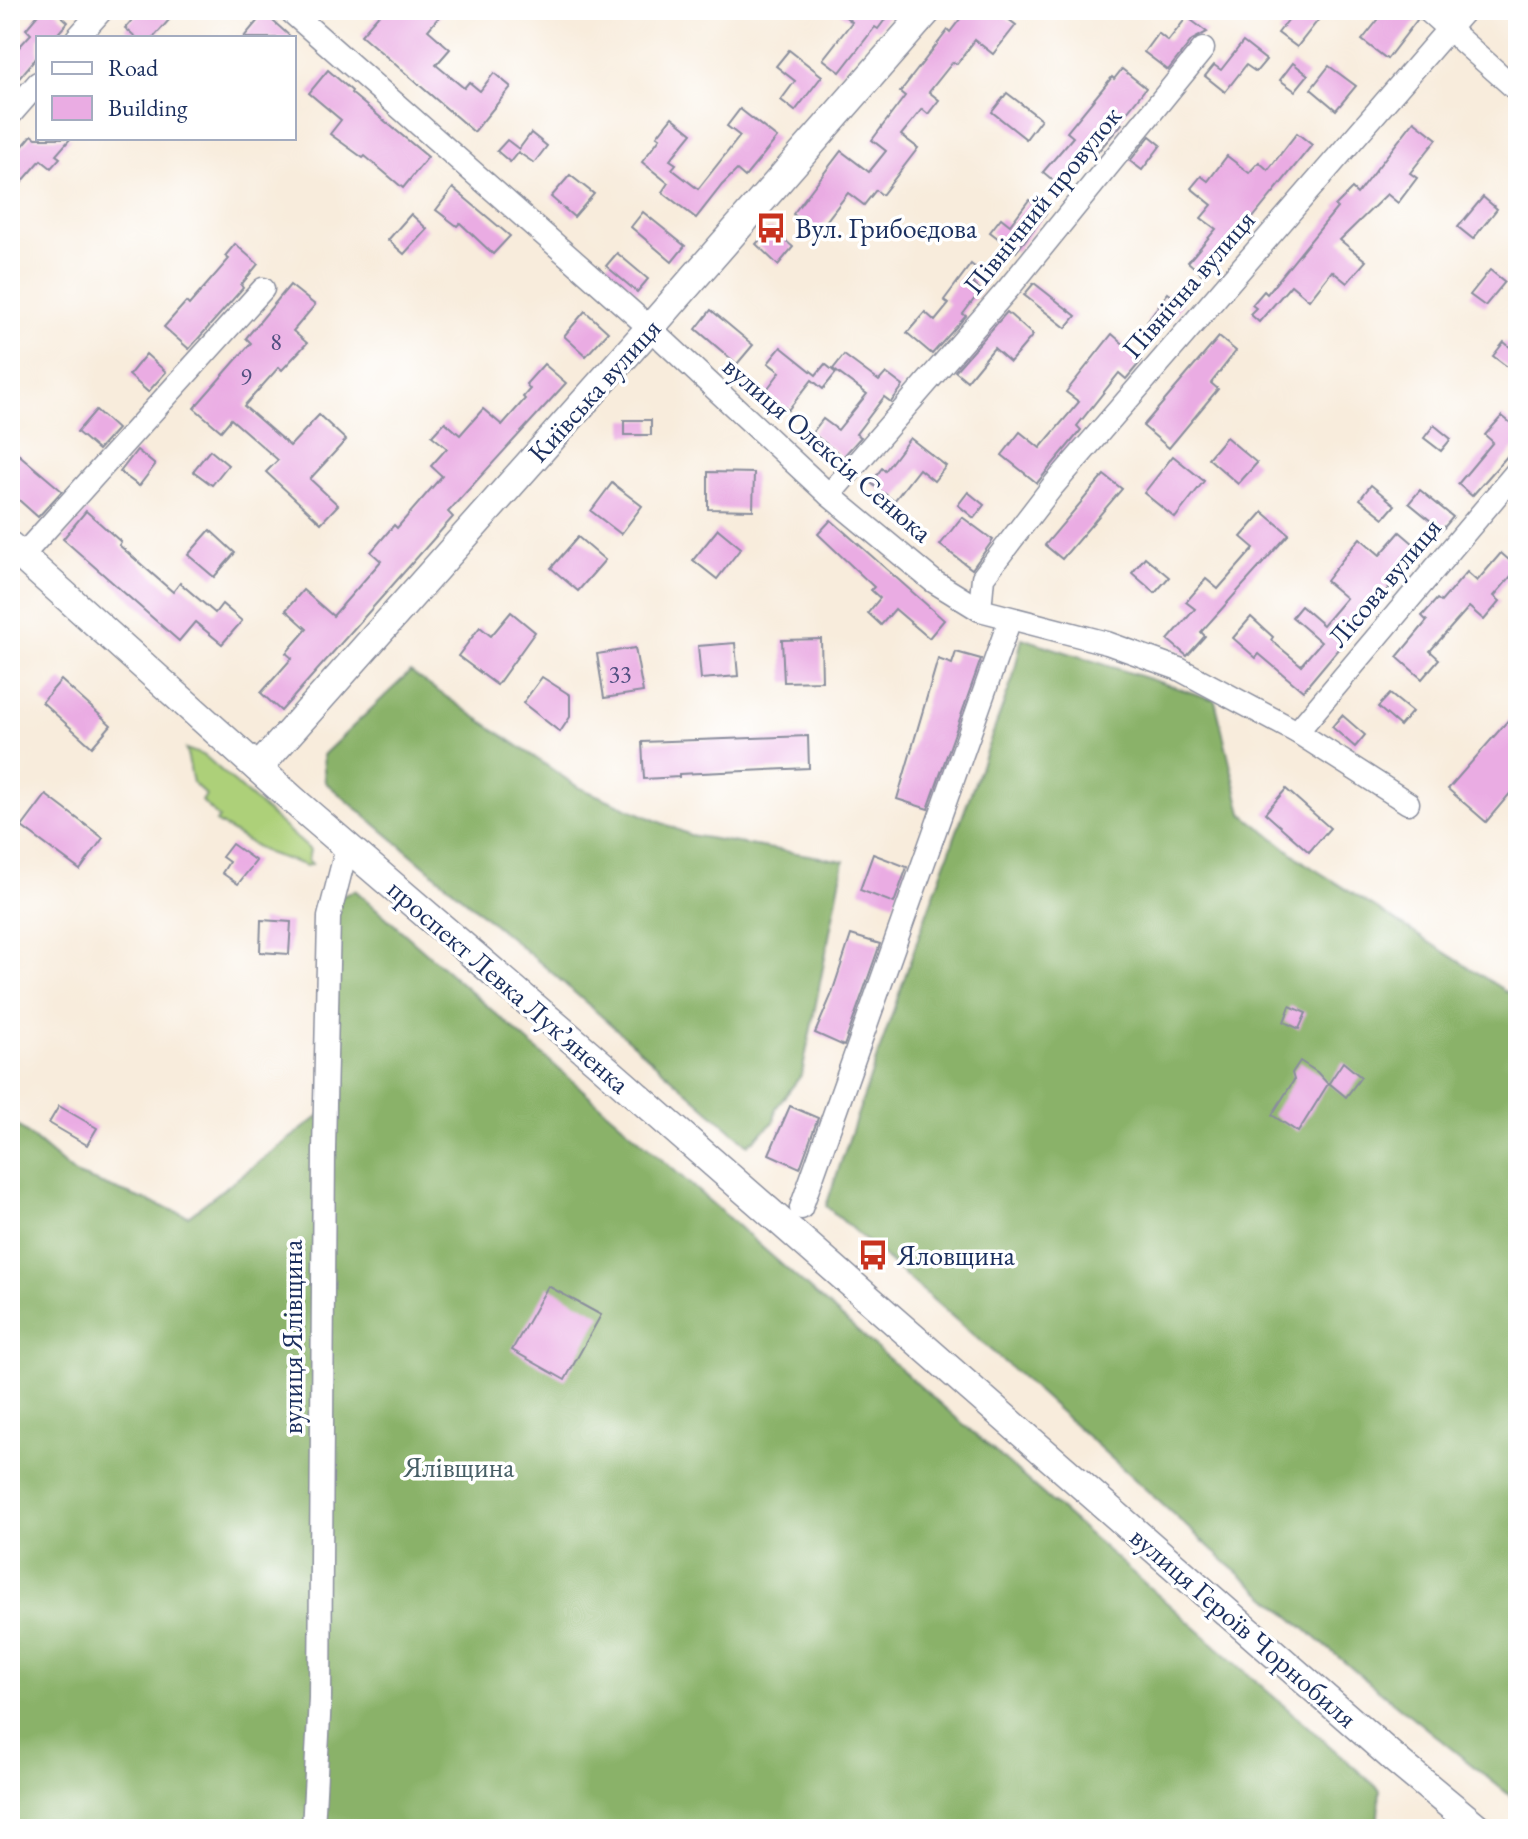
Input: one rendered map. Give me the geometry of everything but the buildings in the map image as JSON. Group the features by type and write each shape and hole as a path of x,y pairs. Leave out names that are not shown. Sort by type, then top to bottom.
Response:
{"main road":[{"name":"Київська вулиця","path":"258,768 928,10"},
{"name":"проспект Левка Лукʼяненка","path":"16,551 347,847 1011,1422"},
{"name":"вулиця Героїв Чорнобиля","path":"1011,1422 1397,1761 1479,1829"}],"street":[{"path":"79,36 102,10"},
{"name":"вулиця Олексія Сенюка","path":"289,10 650,328 829,495 933,581 980,610 1107,643 1179,669 1297,732 1408,803"},
{"path":"1427,10 1518,91"},
{"name":"Північна вулиця","path":"980,610 983,577 1052,487 1465,10"},
{"name":"Північний провулок","path":"829,495 1008,289 1203,49"},
{"path":"10,115 36,85"},
{"path":"16,551 263,289"},
{"name":"Лісова вулиця","path":"1297,732 1518,470"},
{"path":"801,1208 1010,619"},
{"name":"вулиця Ялівщина","path":"313,1829 320,1698 323,1166 329,917 347,847"}],"green space":[{"path":"1022,638 1215,700 1242,813 1305,863 1518,999 1518,1802 1228,1564 826,1206 924,921 1013,678"},
{"path":"410,672 578,787 690,835 844,861 802,1074 776,1108 774,1122 748,1145 550,971 325,782 323,755"},
{"path":"186,749 205,756 310,850 308,860 312,864 307,866 267,853 216,822 219,818 202,801 206,795 193,783"},
{"name":"Ялівщина","path":"355,890 1380,1790 1377,1829 10,1829 10,1119 75,1174 188,1216 334,1105 335,899"}],"place":[{"name":"Вул. Грибоєдова","path":"771,228"},
{"name":"Яловщина","path":"873,1255"}]}
